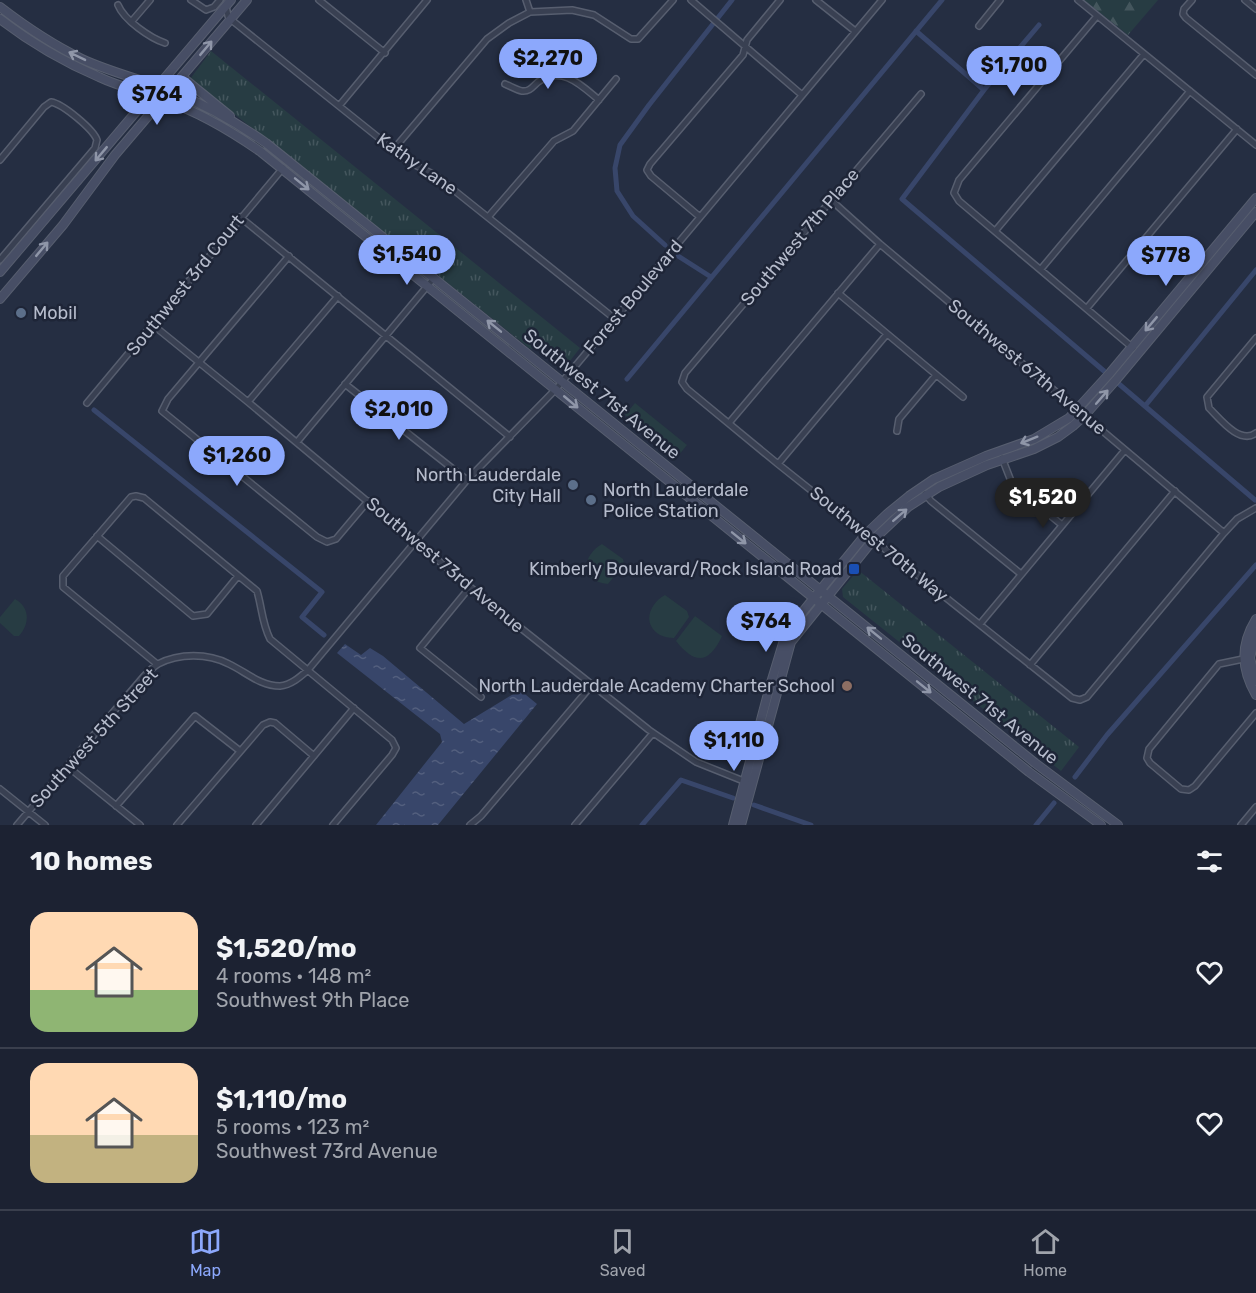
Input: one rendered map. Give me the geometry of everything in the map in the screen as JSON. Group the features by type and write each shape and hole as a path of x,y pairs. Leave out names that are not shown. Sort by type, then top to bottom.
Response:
{"main road":[{"path":"1,294 63,225 103,170 247,0"},
{"path":"0,273 215,20 226,2"},
{"name":"Southwest 71st Avenue","path":"0,7 48,40 82,59 171,91 217,112 266,143 1035,763 1118,825"},
{"name":"Southwest 71st Avenue","path":"2,20 66,62 101,78 163,99 209,120 250,144 283,168 642,461 1096,824"},
{"path":"182,77 242,127"},
{"path":"250,144 258,141 266,143"},
{"path":"1001,455 1034,439 1078,410 1256,198"},
{"path":"741,825 770,686 784,640 870,537 886,514 960,467 1001,455 1034,449 1058,437 1085,415 1256,212"},
{"path":"1214,249 1220,255"},
{"path":"1256,619 1245,643 1249,682 1256,695"},
{"path":"1256,632 1246,659 1256,681"},
{"path":"733,825 748,783"},
{"path":"1096,824 1101,812"}],"street":[{"path":"132,21 150,0"},
{"path":"191,0 206,10 226,2 226,12 231,20"},
{"path":"319,0 385,52"},
{"path":"339,106 427,0"},
{"path":"526,0 530,12"},
{"path":"393,150 487,39 509,23 530,12 572,10 594,15 632,39 638,39 672,0"},
{"path":"691,0 802,95"},
{"path":"700,217 651,176 647,170 743,55 747,40 780,0"},
{"path":"816,0 855,31"},
{"name":"Forest Boulevard","path":"308,670 467,480 563,381 882,0"},
{"path":"979,26 1000,0"},
{"path":"1078,0 1256,145"},
{"path":"1192,0 1184,9 1183,14 1256,75"},
{"path":"1245,0 1256,9"},
{"path":"117,5 120,11 153,38 165,43"},
{"path":"1097,16 959,180 954,193 959,201 1139,353"},
{"path":"215,20 231,20"},
{"name":"Kathy Lane","path":"231,20 393,150 409,162 435,175 489,216 615,319"},
{"path":"996,230 1144,54"},
{"path":"505,84 523,91 551,76 562,75 575,80 599,100"},
{"path":"489,216 554,141 573,130 616,79"},
{"path":"1041,269 1190,91"},
{"name":"Southwest 7th Place","path":"682,381 685,373 921,94"},
{"path":"0,160 44,107 51,102 60,105 92,131 96,137 97,144 0,261"},
{"path":"1087,308 1237,129"},
{"name":"Southwest 3rd Court","path":"87,403 283,168"},
{"name":"Southwest 67th Avenue","path":"832,201 880,244 1224,532"},
{"path":"240,217 510,437"},
{"path":"729,423 880,244"},
{"path":"289,256 168,399 162,411 317,537 327,542 336,539 368,501"},
{"path":"297,442 434,278"},
{"path":"838,293 963,398"},
{"path":"248,402 338,296"},
{"name":"Southwest 73rd Avenue","path":"153,325 470,587 653,733 696,762 748,783"},
{"path":"778,464 887,334"},
{"path":"1256,338 1207,397 1209,408 1239,435 1248,436 1256,433"},
{"path":"897,431 899,419 936,375"},
{"name":"Southwest 70th Way","path":"682,381 687,388 778,464 1072,698 1080,700 1087,697 1224,532"},
{"path":"345,384 467,480"},
{"path":"980,624 1125,450"},
{"path":"1001,455 1011,481 1062,525"},
{"path":"923,491 931,501 1021,573"},
{"path":"1030,665 1175,491"},
{"path":"157,664 63,586 63,576 131,497 136,496 144,498 257,591 262,607 263,626 270,639 392,740 396,748 333,825"},
{"path":"1224,532 1237,519 1256,508"},
{"path":"96,536 193,616 207,614 238,576"},
{"path":"470,587 420,648 481,697"},
{"name":"Southwest 5th Street","path":"17,825 144,676 157,664 181,656 207,656 228,663 257,681 281,686 297,680 308,670"},
{"path":"1246,659 1219,664 1149,749 1147,758 1181,789 1189,790 1195,786 1256,713"},
{"path":"470,825 592,685"},
{"path":"256,825 354,708"},
{"path":"116,806 195,716 240,751"},
{"path":"177,825 263,725 270,722 275,723 314,756"},
{"path":"575,825 653,733"},
{"path":"67,766 140,825"},
{"path":"0,789 45,825"},
{"path":"1241,825 1256,807"}],"green space":[{"path":"1084,0 1158,0 1128,35"},
{"path":"211,51 580,348 566,366 560,366 540,351 529,348 440,277 424,258 402,247 190,79"},
{"path":"635,403 687,445 674,461 657,447 660,443 625,415"},
{"path":"602,544 623,559 624,564 608,584 592,579 587,568 590,555"},
{"path":"858,570 1079,747 1061,771 843,597 842,589"},
{"path":"665,595 687,611 689,617 674,638 660,635 654,630 649,620 655,603"},
{"path":"15,599 24,606 27,616 23,631 19,636 14,636 0,623 0,617"},
{"path":"695,616 722,636 712,652 701,658 689,654 676,641"}],"water":[{"path":"345,644 361,655 370,648 383,656 464,724 520,690 537,704 438,825 376,825 442,742 440,734 337,653"}],"waterway":[{"path":"665,245 633,216 617,191 615,168 620,145 732,0"},
{"path":"627,379 942,0"},
{"path":"1039,25 984,90 902,199 1104,371"},
{"path":"916,31 984,90"},
{"path":"678,256 711,277"},
{"path":"1145,406 1256,270"},
{"path":"1119,384 1255,500"},
{"path":"94,410 322,592 302,617 324,635"},
{"path":"1075,777 1107,735 1256,565"},
{"path":"642,825 681,780 733,798"},
{"path":"1036,825 1054,803"},
{"path":"754,805 811,825"}],"place":[{"name":"Mobil","path":"21,313"},
{"name":"North Lauderdale City Hall","path":"573,485"},
{"name":"North Lauderdale Police Station","path":"591,500"},
{"name":"Kimberly Boulevard/Rock Island Road","path":"854,569"},
{"name":"North Lauderdale Academy Charter School","path":"847,686"}]}
